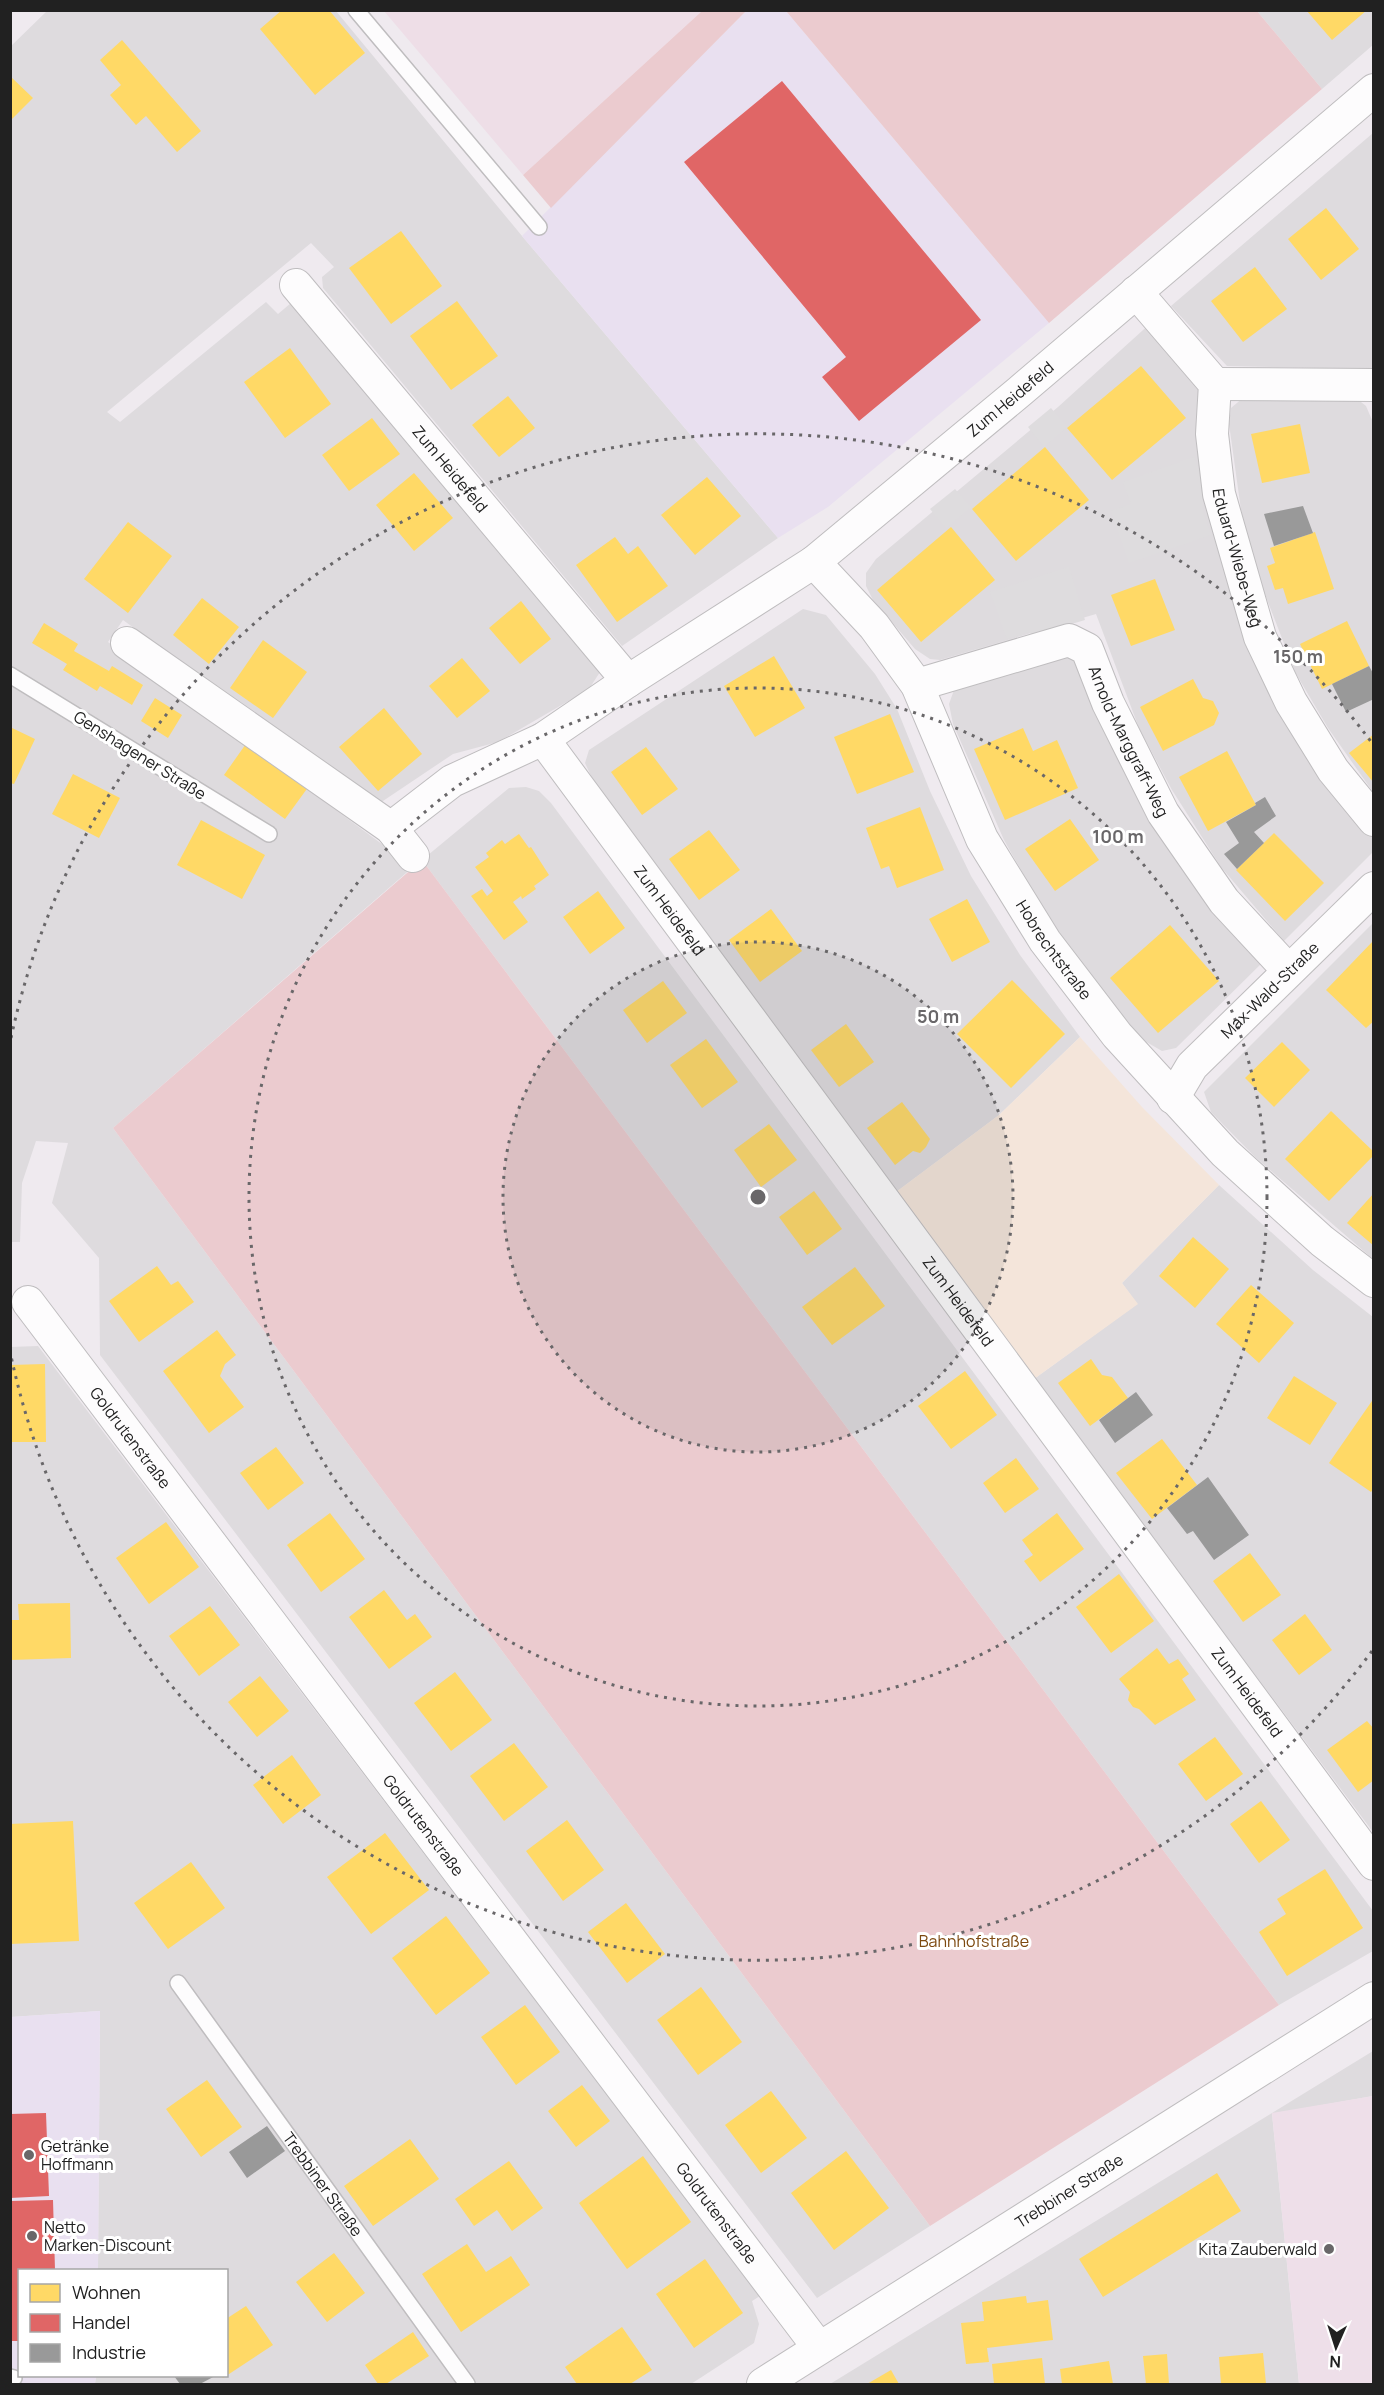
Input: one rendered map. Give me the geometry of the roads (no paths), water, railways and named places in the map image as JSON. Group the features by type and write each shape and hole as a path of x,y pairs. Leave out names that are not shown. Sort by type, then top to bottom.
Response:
{"street":[{"name":"Zum Heidefeld","path":"391,828 452,781 543,739 628,681 814,562 1374,90"},
{"name":"Zum Heidefeld","path":"296,285 628,681"},
{"path":"1136,292 1215,384 1374,385"},
{"name":"Eduard-Wiebe-Weg","path":"1215,384 1212,434 1219,494 1260,637 1291,702 1333,770 1374,820"},
{"name":"Hobrechtstraße","path":"814,562 874,626 917,685 988,850 1045,941 1117,1035 1225,1153 1322,1241 1374,1281"},
{"name":"Arnold-Marggraff-Weg","path":"917,685 1070,640 1087,649 1108,703 1163,813 1224,901 1288,970"},
{"path":"126,643 391,828 413,856"},
{"name":"Zum Heidefeld","path":"543,739 1374,1864"},
{"name":"Max-Wald-Straße","path":"1173,1098 1192,1066 1374,888"},
{"name":"Goldrutenstraße","path":"28,1302 819,2348"},
{"name":"Trebbiner Straße","path":"763,2385 1374,1998"}],"lane":[{"path":"356,10 539,227"},
{"name":"Genshagener Straße","path":"10,675 269,834"},
{"name":"Trebbiner Straße","path":"178,1983 467,2385"}],"place":[{"name":"Getränke Hoffmann","path":"29,2155"},
{"name":"Netto Marken-Discount","path":"32,2236"},
{"name":"Kita Zauberwald","path":"1329,2249"}],"park label":[{"name":"Bahnhofstraße","path":"974,1941"}]}
